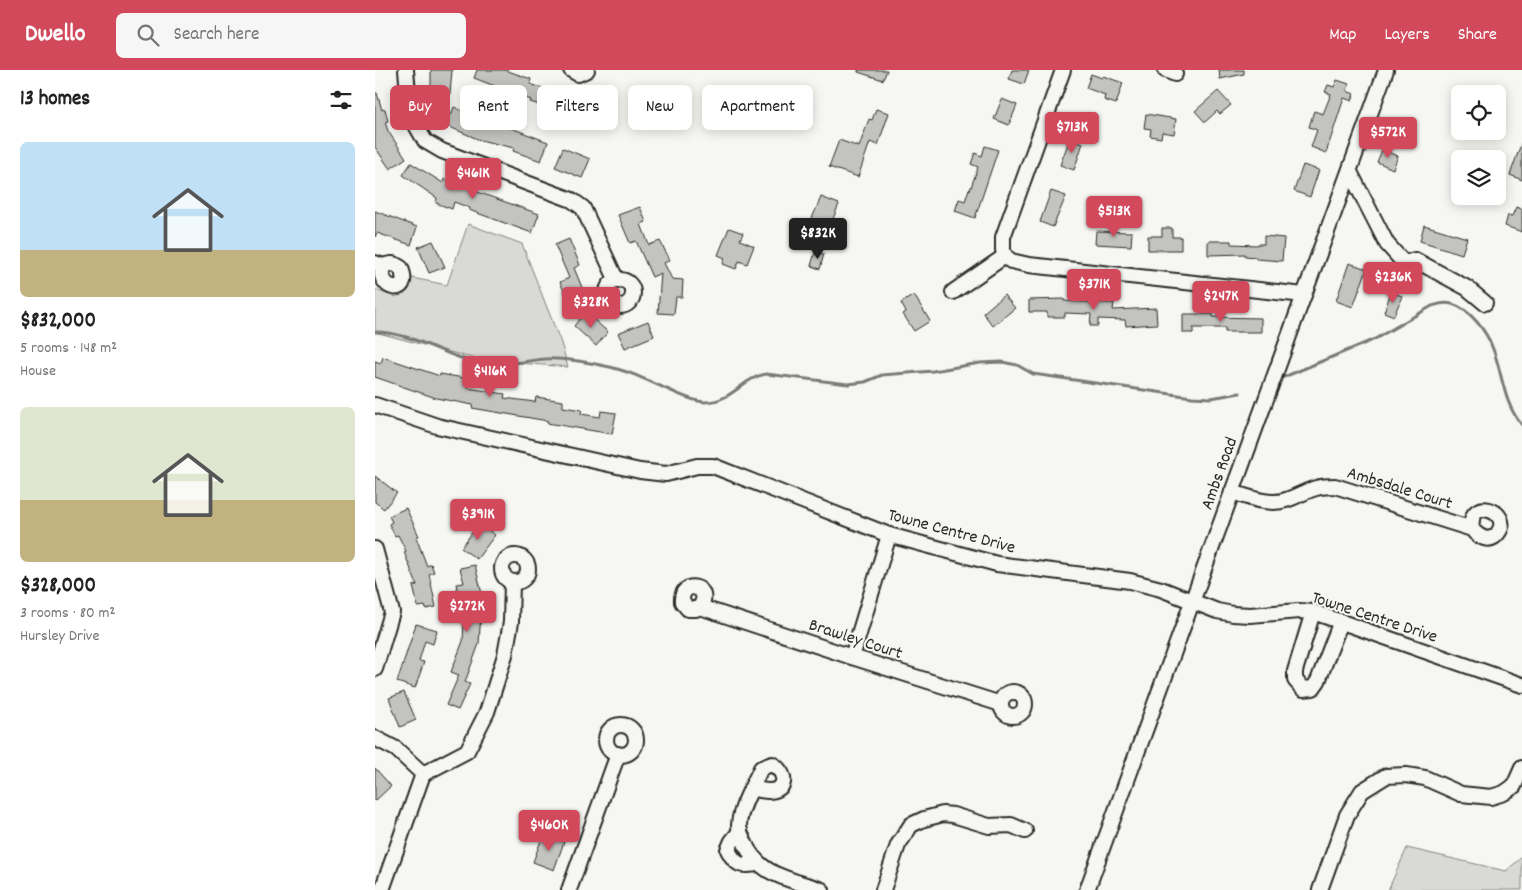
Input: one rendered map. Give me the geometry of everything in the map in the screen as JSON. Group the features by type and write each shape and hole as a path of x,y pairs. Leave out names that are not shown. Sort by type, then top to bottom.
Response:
{"street":[{"path":"406,70 409,116 425,141 443,151 572,200 583,208 617,281"},
{"path":"571,70 578,74 587,70"},
{"path":"1063,70 1003,237 1005,256 1011,261 1029,265 1304,295"},
{"name":"Ambs Road","path":"1087,890 1386,70"},
{"path":"1350,172 1387,244 1404,263 1415,260 1467,288 1485,303"},
{"path":"953,292 1005,256"},
{"name":"Towne Centre Drive","path":"375,406 437,426 640,471 666,474 697,466 713,466 889,535 997,564 1130,581 1161,590 1217,611 1233,614 1313,612 1522,685"},
{"name":"Ambsdale Court","path":"1232,492 1271,502 1285,501 1310,488 1335,486 1472,529"},
{"path":"852,658 889,535"},
{"path":"375,549 392,612 375,669"},
{"path":"382,890 423,774 467,751 487,712 505,655 511,622 512,582"},
{"name":"Brawley Court","path":"700,607 852,658 1001,704"},
{"path":"1313,612 1295,671 1295,680 1303,689 1313,688 1319,681 1341,622"},
{"path":"375,738 396,749 423,774"},
{"path":"569,890 618,754"},
{"path":"1320,890 1347,815 1362,791 1386,776 1406,775 1425,778 1461,794 1491,797 1503,793 1513,786 1522,768"},
{"path":"752,789 742,811 739,827 746,846 758,864 768,871 823,890"},
{"path":"883,890 898,845 911,825 924,818 943,814 953,815 989,826 1011,825 1025,831"}],"shaded area":[{"path":"468,224 522,244 561,343 568,367 480,360 375,332 375,289 387,294 396,294 412,278 447,285"},
{"path":"1407,848 1506,871 1522,857 1522,890 1388,890"}],"building":[{"path":"431,70 452,70 450,95 450,85 431,85"},
{"path":"477,70 505,70 531,79 530,84 537,86 537,104 530,102 531,100 527,98 527,85 492,85 474,78"},
{"path":"858,70 887,70 883,80 858,72"},
{"path":"1012,70 1029,70 1024,84 1009,79"},
{"path":"1219,70 1244,70 1244,74 1220,79"},
{"path":"1091,74 1123,83 1116,104 1104,100 1105,95 1086,88"},
{"path":"1337,80 1349,84 1347,91 1354,94 1352,101 1344,98 1326,153 1311,147 1317,130 1309,127 1314,111 1323,114 1331,94 1325,92 1328,85 1334,87"},
{"path":"1218,91 1231,105 1220,114 1217,111 1205,122 1195,111"},
{"path":"375,93 377,93 382,110 385,109 388,121 385,122 388,131 406,158 390,169 375,147"},
{"path":"1002,99 1017,105 1009,125 994,119"},
{"path":"454,107 460,110 460,130 516,130 548,142 541,161 513,151 514,148 480,140 450,127 450,118"},
{"path":"876,109 889,113 878,145 870,142 858,177 829,167 839,140 859,147 869,119 872,120"},
{"path":"1146,114 1176,119 1174,134 1162,132 1161,138 1150,136 1151,129 1144,128"},
{"path":"1070,138 1083,143 1074,170 1060,165"},
{"path":"1522,144 1522,180 1510,175"},
{"path":"985,146 998,150 975,218 955,211 959,199 965,201 978,167 971,164 975,153 982,156"},
{"path":"563,148 590,159 582,178 555,167"},
{"path":"1382,150 1398,156 1393,169 1377,162"},
{"path":"411,163 443,183 444,179 539,214 532,233 469,210 470,208 454,202 452,209 436,203 437,198 403,175"},
{"path":"1303,165 1319,170 1310,197 1294,191"},
{"path":"1051,191 1066,196 1053,227 1040,222"},
{"path":"821,197 839,204 828,231 810,223"},
{"path":"640,207 646,222 641,224 649,245 660,241 670,260 664,263 672,279 683,280 682,297 676,297 674,314 658,313 661,273 652,277 636,241 630,243 618,215"},
{"path":"1516,207 1522,209 1522,232 1505,226 1508,215 1512,216"},
{"path":"375,211 417,227 411,245 377,233 375,237"},
{"path":"1424,225 1467,238 1462,254 1420,241"},
{"path":"729,228 743,233 740,240 754,246 747,264 739,261 736,269 723,264 725,258 718,255"},
{"path":"1162,228 1172,228 1172,237 1181,237 1181,250 1148,250 1148,236 1162,236"},
{"path":"1096,231 1132,232 1131,246 1095,244"},
{"path":"1264,236 1284,238 1282,261 1256,259 1256,257 1245,256 1245,254 1208,255 1208,241 1231,241 1231,244 1257,245 1264,244"},
{"path":"569,239 580,265 574,268 588,302 572,309 560,282 569,278 555,245"},
{"path":"433,241 445,267 429,273 418,247"},
{"path":"815,252 824,254 820,269 811,266"},
{"path":"1349,263 1367,269 1353,307 1336,301"},
{"path":"1391,292 1402,296 1394,316 1384,312"},
{"path":"914,295 930,321 914,331 903,314 906,312 901,303"},
{"path":"1004,295 1015,308 993,326 983,313"},
{"path":"1064,299 1064,301 1114,303 1113,310 1156,308 1157,324 1126,326 1125,320 1098,319 1098,326 1090,326 1091,314 1065,313 1065,317 1047,317 1047,312 1029,312 1029,300"},
{"path":"585,312 608,332 596,346 574,326"},
{"path":"1183,314 1213,314 1213,317 1261,318 1261,332 1225,332 1225,328 1193,328 1193,333 1183,333"},
{"path":"648,321 654,336 625,348 618,333"},
{"path":"383,357 440,376 440,374 470,379 468,388 505,394 504,398 535,402 536,397 563,401 563,407 582,410 581,414 600,417 601,411 616,413 612,434 472,408 473,405 436,398 375,377 375,361 381,363"},
{"path":"375,476 397,493 384,509 375,502"},
{"path":"406,508 419,536 416,537 427,566 431,564 434,572 429,574 436,607 426,609 425,606 418,607 413,586 417,585 404,552 406,551 398,535 395,536 389,524 392,522 389,516"},
{"path":"479,523 495,535 477,559 461,548"},
{"path":"475,565 482,594 479,644 465,682 470,684 458,710 446,705 459,675 451,672 463,641 465,598 459,599 456,584 464,583 460,568"},
{"path":"416,624 437,630 433,644 425,641 419,661 424,662 415,688 397,682"},
{"path":"404,692 416,720 400,727 389,698"},
{"path":"375,768 391,786 375,801"},
{"path":"543,835 564,842 554,870 533,862"}],"waterway":[{"path":"1284,377 1375,339 1432,306 1449,303 1459,307 1471,316 1487,336 1496,359 1507,398 1522,425"},
{"path":"375,332 407,337 481,364 552,359 605,366 629,373 687,398 705,402 723,398 750,380 766,374 848,384 865,382 882,375 933,371 980,363 1002,362 1017,365 1033,374 1192,397 1211,398 1240,393"}]}
